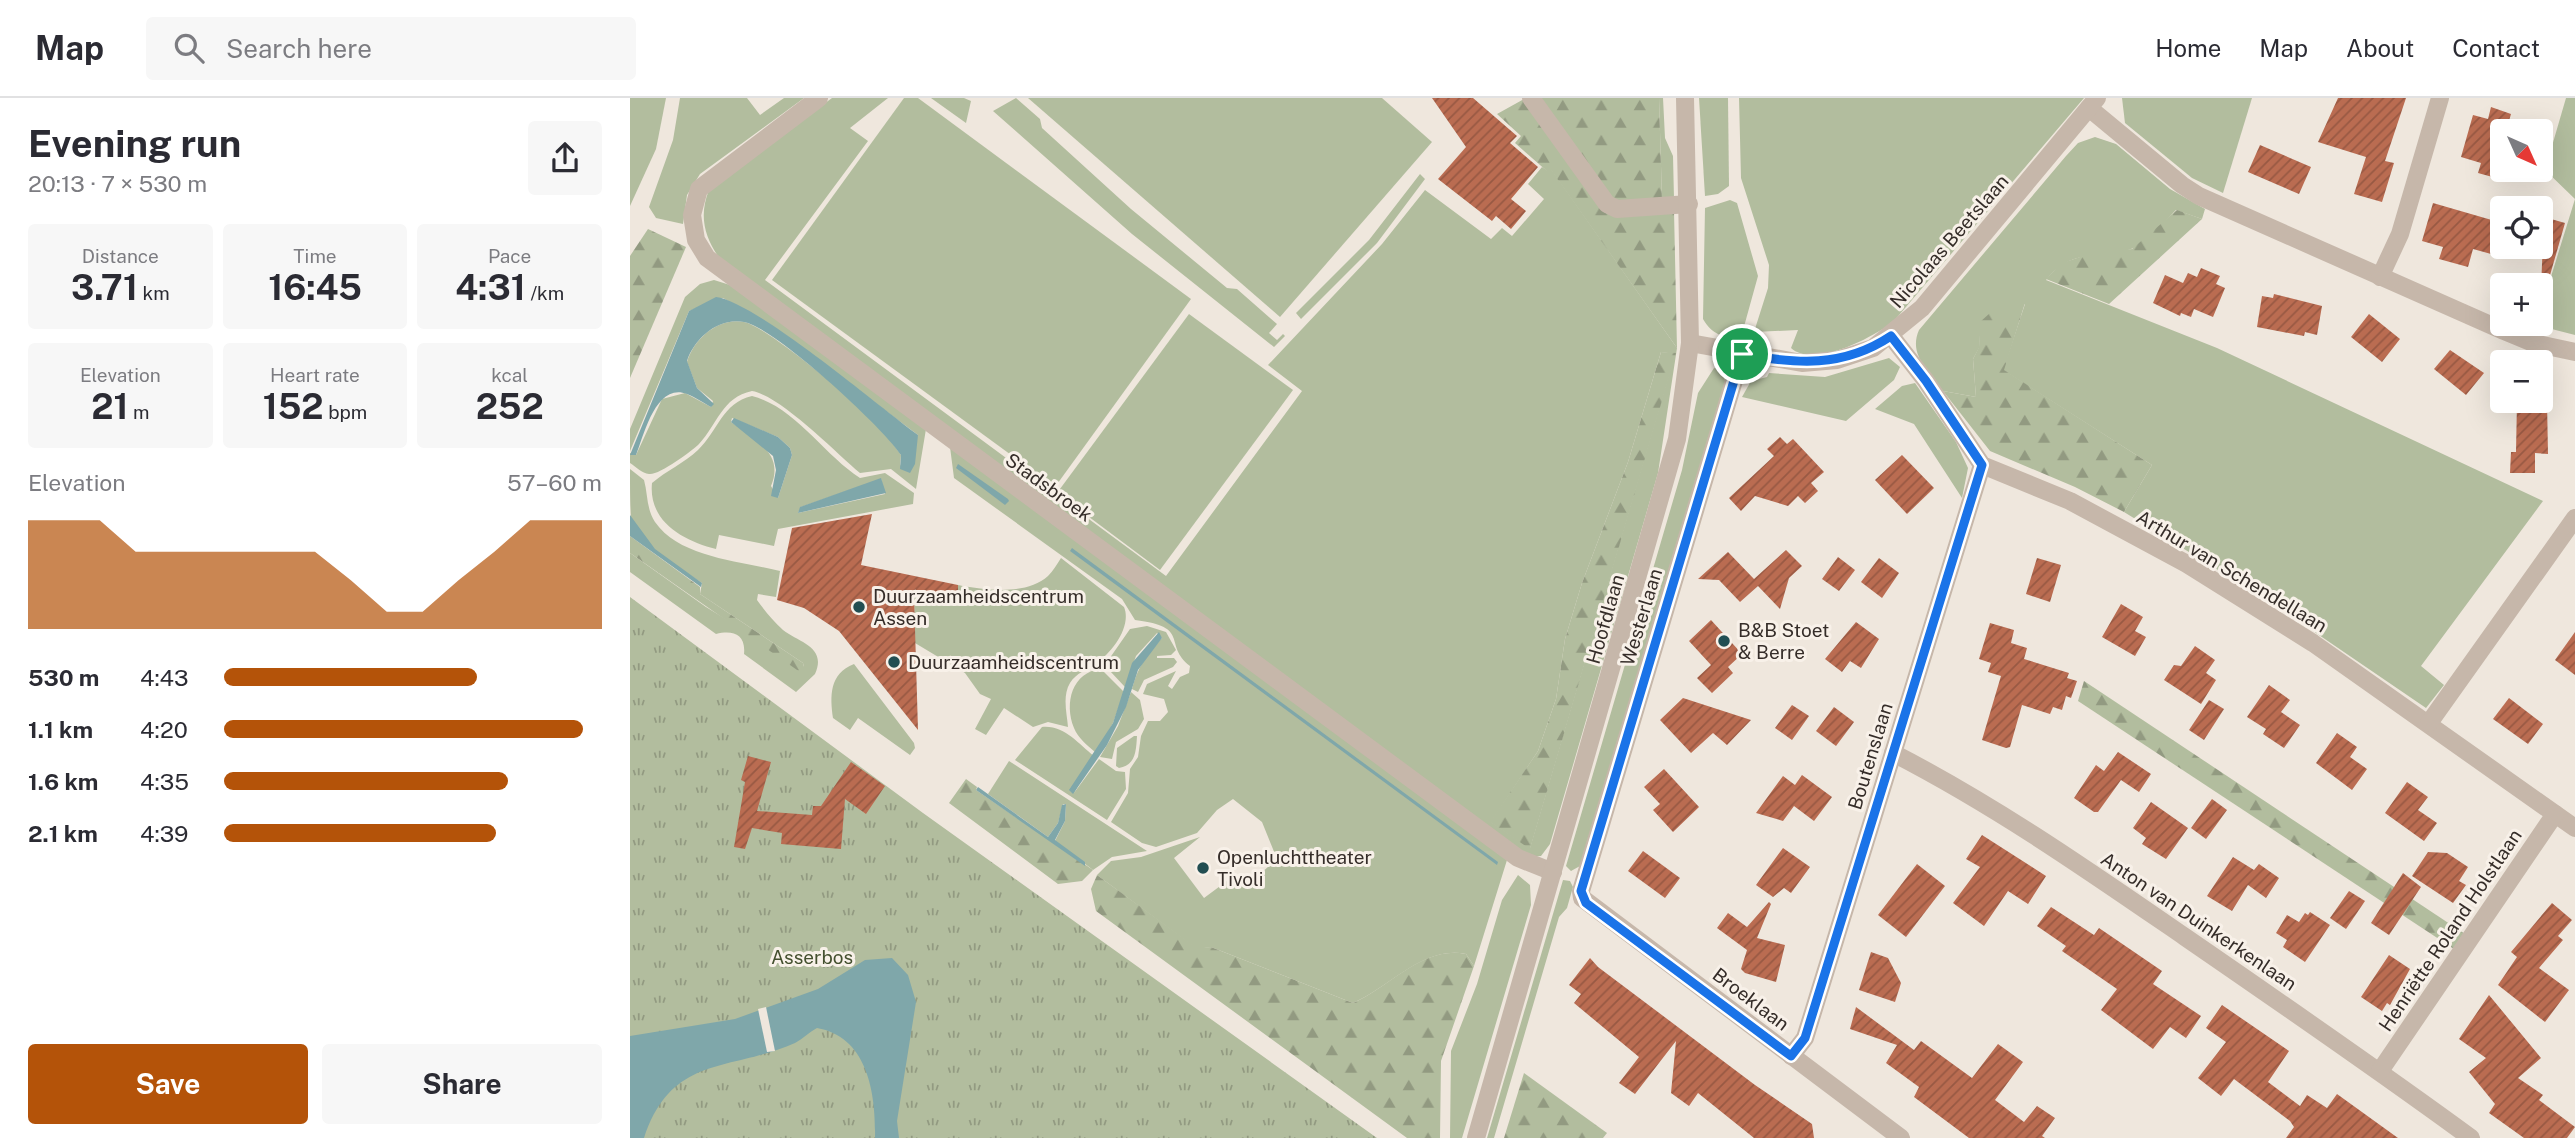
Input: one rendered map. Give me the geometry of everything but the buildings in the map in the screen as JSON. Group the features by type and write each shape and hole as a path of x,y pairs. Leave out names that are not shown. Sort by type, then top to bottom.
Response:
{"street":[{"name":"Stadsbroek","path":"819,98 699,189 691,215 696,240 707,258 1518,858 1553,872"},
{"path":"1531,98 1607,204 1617,209 1689,204"},
{"name":"Hoofdlaan","path":"1476,1138 1668,478 1684,398 1690,343 1685,98"},
{"path":"2380,277 2400,234 2440,98"},
{"name":"Nicolaas Beetslaan","path":"1690,343 1783,362 1820,362 1853,356 1891,336 1922,309 2093,103 2199,196 2533,343 2575,352"},
{"path":"1891,336 1926,381 1982,465"},
{"name":"Westerlaan","path":"1581,891 1742,354"},
{"name":"Arthur van Schendellaan","path":"1982,465 2070,501 2187,564 2313,643 2575,828"},
{"name":"Boutenslaan","path":"1791,1056 1805,1038 1982,465"},
{"path":"2429,723 2575,518"},
{"name":"Anton van Duinkerkenlaan","path":"1893,753 1969,792 2380,1071 2472,1138"},
{"name":"Henriëtte Roland Holstlaan","path":"2380,1071 2555,814"},
{"name":"Broeklaan","path":"1581,891 1586,903 1901,1138"}],"green space":[{"path":"630,98 666,98 656,149 630,206"},
{"path":"680,98 747,98 760,115 784,98 804,98 700,174 687,195 683,224 656,218 649,207 673,140"},
{"path":"832,98 888,98 850,128 868,141 765,280 1166,576 1302,391 1268,365 1382,244 1425,190 1491,239 1502,228 1512,236 1544,199 1528,184 1542,167 1548,171 1551,169 1677,348 1658,473 1550,844 1541,856 1529,857 723,263 705,228 704,210 709,190","holes":["1661,352 1675,354 1530,848 1491,822 1538,751 1556,699 1565,639 1582,583 1628,462"]},
{"path":"904,98 918,98 1191,299 1055,487 772,280"},
{"path":"931,98 964,98 971,101 966,123"},
{"path":"1016,98 1040,119 1042,128 1131,209 1227,288 1237,289 1277,324 1269,333 1277,340 1283,334 1285,336 1274,347 1132,234 993,111"},
{"path":"1028,98 1382,98 1432,142 1280,317"},
{"path":"1540,98 1659,98 1662,200 1615,201"},
{"path":"1659,98 1663,98 1665,138 1673,156 1674,199 1662,200"},
{"path":"1699,98 1728,98 1729,186 1718,194 1705,196"},
{"path":"1739,98 2084,98 1894,321 1859,342 1814,355 1801,354 1791,348 1798,330 1754,332 1768,288 1769,265 1741,178"},
{"path":"2122,98 2252,98 2223,193 2192,178 2125,123"},
{"path":"2566,98 2575,98 2575,199 2553,178 2553,143"},
{"path":"1524,99 1604,212 1618,217 1674,211 1677,348 1551,170 1548,172 1515,143 1521,136 1497,114"},
{"path":"2095,137 2116,144 2170,189 2205,209 2202,219 2176,210 2137,246 2119,252 2076,258 2056,269 2046,280 2217,348 2543,501 2421,666 2444,685 2426,708 2275,605 2124,512 2152,465 2003,370 2025,304 1981,322 1979,348 1973,359 1976,397 1943,391 1922,362 1916,347 1919,330 2066,156 2078,143"},
{"path":"1420,174 1425,179 1377,243 1301,319 1296,313 1369,240"},
{"path":"2575,199 2575,335 2553,329 2552,273"},
{"path":"1730,200 1737,203 1758,276 1740,341 1714,332 1703,319 1705,208"},
{"path":"2177,210 2202,219 2109,304 2046,279 2062,263 2092,253 2132,249"},
{"path":"648,229 686,247 630,378 630,256"},
{"path":"714,280 730,285 926,429 916,489 891,469 860,473 778,403 752,391 742,394 727,405 699,444 667,467 649,474 630,463 630,453 636,455 662,399 685,393 711,407 713,401 697,388 687,362 701,338 716,326 734,321 755,326 771,336 847,396 891,441 901,455 900,466 918,435 771,325 723,298 689,311 630,451 630,429 685,297 700,284"},
{"path":"2025,303 2004,370 2152,465 2124,512 2075,487 1990,451 1943,391 1976,397 1973,359 1979,347 1980,322 1990,313"},
{"path":"1189,314 1293,390 1160,570 1057,493"},
{"path":"1661,352 1676,353 1530,849 1490,822 1538,751 1556,699 1565,639 1582,583 1628,462"},
{"path":"1889,358 1900,367 1894,380 1846,421 1742,397 1751,381 1767,377 1769,373 1825,377"},
{"path":"1714,368 1722,370 1726,384 1580,866 1571,871 1566,866 1682,470 1698,393"},
{"path":"1915,383 1956,442 1968,468 1962,498 1914,424 1875,409 1902,386"},
{"path":"752,396 782,410 860,478 885,473 914,493 913,504 778,529 774,546 719,535 716,549 681,535 662,519 656,509 652,497 652,483 698,450 727,411","holes":["732,418 778,437 790,448 792,455 778,498 771,486 774,474 771,456 757,441 731,422","881,479 885,494 798,513 801,507"]},
{"path":"950,447 1507,860 1474,966 1466,954 1436,956 1422,961 1353,1003 1211,947 1197,949 1097,875 1111,861 1141,857 1200,837 1174,858 1204,898 1231,878 1261,873 1277,859 1262,822 1233,799 1217,810 1197,833 1156,847 1142,843 1111,822 1128,793 1130,769 1138,757 1141,736 1148,721 1160,721 1168,712 1164,699 1143,694 1147,684 1176,671 1168,686 1172,689 1180,677 1189,673 1190,666 1182,658 1170,632 1164,627 1135,620 1122,599 954,478"},
{"path":"630,469 644,480 652,517 666,534 695,551 780,571 776,597 758,594 757,600 779,627 815,652 818,665 815,674 796,692 744,654 743,642 737,635 716,634 630,572 630,553 706,607 804,667 803,663 700,594 702,583 661,555 642,538 631,517"},
{"path":"630,536 700,587 700,594 803,663 804,667 800,672 630,553"},
{"path":"1061,558 1124,607 1126,614 1123,630 1108,653 1078,674 1070,683 1066,699 1068,727 1048,722 1033,727 1004,708 986,735 975,729 991,699 980,694 965,673 915,643 914,595 958,604 958,585 992,590 1028,587 1048,576"},
{"name":"Asserbos","path":"630,597 923,813 1377,1138 630,1138"},
{"path":"1147,626 1166,632 1176,650 1171,655 1157,658 1174,658 1177,662 1173,667 1144,680 1138,692 1132,689 1134,681 1143,662 1162,638 1157,633 1136,656 1125,687 1110,671 1107,662 1130,629"},
{"path":"854,664 914,743 915,748 910,755 858,718 850,730 833,718 833,687 840,674"},
{"path":"1101,669 1124,692 1113,723 1096,753 1076,732 1070,709 1077,682 1091,671"},
{"path":"2084,681 2468,936 2457,951 2078,701"},
{"path":"1131,692 1140,700 1144,719 1138,729 1116,742 1112,759 1100,757 1118,726"},
{"path":"1042,727 1064,732 1094,756 1074,793 1099,759 1116,771 1125,772 1126,789 1107,820 1015,760"},
{"path":"1137,736 1132,761 1119,768 1116,766 1117,748"},
{"path":"1009,761 1147,851 1112,857 1093,870 1055,841 1065,821 1066,804 1063,804 1058,823 1048,837 988,794"},
{"path":"966,779 977,787 976,790 1093,870 1082,881 1058,884 949,803"},
{"path":"1097,875 1197,948 1211,947 1353,1003 1421,961 1450,953 1466,954 1474,966 1441,1061 1440,1138 1407,1138 1096,911 1091,889"},
{"path":"1518,875 1530,885 1531,905 1462,1138 1450,1138 1451,1051 1477,984 1502,900"},
{"path":"1563,880 1570,881 1573,887 1567,908 1559,917 1494,1138 1487,1138"},
{"path":"1524,1073 1607,1133 1603,1138 1504,1138"}],"water":[{"path":"716,297 735,303 787,335 918,435 915,464 910,473 900,469 901,455 890,441 827,380 759,328 734,321 708,331 695,345 687,361 697,388 714,404 711,407 687,394 676,392 667,396 653,412 636,455 630,455 689,311"},
{"path":"734,418 778,437 790,448 792,455 778,498 771,496 776,470 773,456 731,422"},
{"path":"958,464 1009,501 1005,505 956,468"},
{"path":"881,478 886,493 798,513 800,507"},
{"path":"630,515 655,549 702,583 701,587 630,536"},
{"path":"1072,548 1498,862 1497,865 1070,551"},
{"path":"1159,632 1162,638 1138,670 1126,707 1107,745 1073,794 1069,790 1113,723 1132,663"},
{"path":"978,787 1048,837 1058,823 1062,805 1066,804 1065,821 1055,840 1085,862 1085,866 976,790"},
{"path":"892,958 908,975 916,1002 897,1121 899,1138 875,1138 874,1104 866,1070 848,1043 817,1028 795,1043 705,1070 687,1079 670,1092 656,1111 644,1138 630,1138 630,1036 735,1019 818,989 865,960"}],"pier":[{"path":"766,1007 775,1051 767,1052 758,1009"}],"place":[{"name":"Duurzaamheidscentrum Assen","path":"859,607"},
{"name":"B&B Stoet & Berre","path":"1724,641"},
{"name":"Duurzaamheidscentrum","path":"894,662"},
{"name":"Openluchttheater Tivoli","path":"1203,868"}],"route":[{"path":"1891,336 1916,366 1982,465 1805,1038 1791,1056 1586,903 1581,891 1742,354 1783,362 1837,360 1873,348 1891,336"}]}
